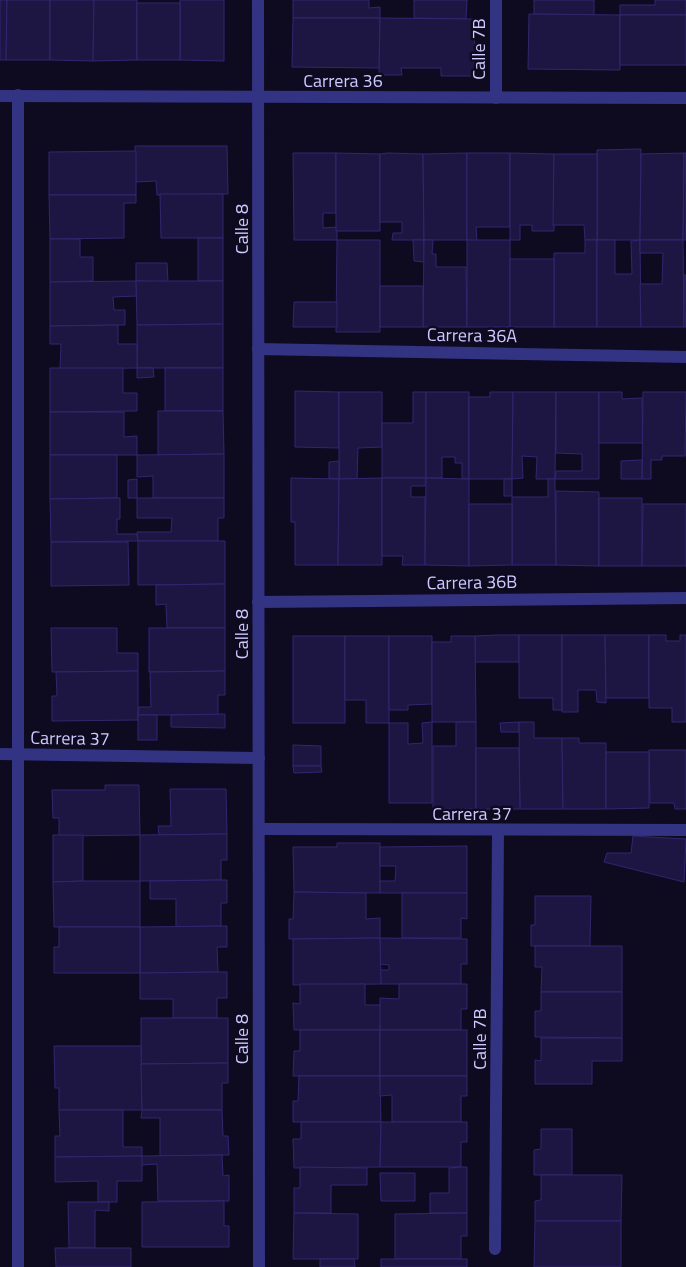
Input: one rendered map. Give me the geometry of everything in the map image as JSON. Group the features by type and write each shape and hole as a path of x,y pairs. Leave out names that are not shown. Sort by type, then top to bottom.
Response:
{"street":[{"name":"Calle 8","path":"258,0 259,1267"},
{"name":"Calle 7B","path":"496,0 496,98"},
{"name":"Carrera 36","path":"0,96 686,98"},
{"path":"18,96 18,1267"},
{"name":"Carrera 36A","path":"258,349 686,357"},
{"name":"Carrera 36B","path":"258,602 686,598"},
{"name":"Carrera 37","path":"0,754 259,758"},
{"name":"Carrera 37","path":"259,829 686,830"},
{"name":"Calle 7B","path":"495,1249 498,830"}],"building":[{"path":"0,0 7,0 6,60 0,60"},
{"path":"7,0 50,0 50,60 6,60"},
{"path":"50,0 94,0 93,61 50,60"},
{"path":"94,0 137,0 137,60 93,61"},
{"path":"180,0 224,0 224,61 180,60"},
{"path":"293,0 369,0 369,8 380,7 380,18 293,18"},
{"path":"414,0 467,0 466,19 414,18"},
{"path":"534,0 594,0 594,15 534,14"},
{"path":"655,0 686,0 686,15 620,15 620,5 655,5"},
{"path":"137,3 180,3 180,60 137,60"},
{"path":"529,14 620,15 620,70 528,69"},
{"path":"620,15 686,15 686,65 620,65"},
{"path":"293,18 380,18 379,68 292,67"},
{"path":"380,18 474,19 476,51 474,57 474,76 441,76 441,68 401,68 402,75 379,75"},
{"path":"135,146 227,146 228,194 157,195 156,181 136,182"},
{"path":"641,149 640,240 597,240 597,150"},
{"path":"136,151 136,195 49,195 49,152"},
{"path":"293,153 336,153 336,213 323,213 323,228 337,227 337,240 294,240"},
{"path":"336,153 380,154 380,231 336,231"},
{"path":"467,153 467,240 424,240 423,154"},
{"path":"467,153 510,153 510,227 476,227 477,241 467,240"},
{"path":"510,153 554,154 554,231 532,231 532,225 520,225 520,240 510,240"},
{"path":"684,153 683,240 640,240 641,154"},
{"path":"684,153 686,153 686,240 683,240"},
{"path":"380,154 423,154 424,240 392,240 393,233 402,233 402,222 380,222"},
{"path":"554,154 597,154 597,240 585,240 584,225 553,225"},
{"path":"160,194 223,194 223,238 161,238"},
{"path":"49,195 136,195 136,203 124,203 124,238 50,239"},
{"path":"198,238 223,238 223,281 198,281"},
{"path":"50,239 80,239 80,257 93,257 93,281 50,282"},
{"path":"337,240 380,240 380,332 336,332"},
{"path":"413,240 424,240 424,262 414,261"},
{"path":"424,240 433,240 432,254 436,254 436,267 466,267 467,327 423,327"},
{"path":"467,240 510,240 510,327 467,327"},
{"path":"585,240 597,240 597,327 554,327 554,253 585,253"},
{"path":"597,240 615,240 615,274 632,274 631,241 640,240 641,327 597,327"},
{"path":"640,240 683,240 684,327 641,327 640,284 662,284 663,253 640,253"},
{"path":"510,259 554,259 554,327 510,327"},
{"path":"136,263 167,263 168,282 136,281"},
{"path":"684,275 686,275 686,327 684,327"},
{"path":"136,281 137,296 113,297 114,310 125,310 125,325 50,326 50,282"},
{"path":"136,281 223,281 223,324 137,325"},
{"path":"380,286 423,286 423,327 380,327"},
{"path":"294,302 337,302 337,327 293,327"},
{"path":"223,324 223,368 137,368 137,325"},
{"path":"118,325 118,344 137,344 137,368 60,369 61,344 50,344 50,326"},
{"path":"50,368 123,368 123,393 137,393 137,411 50,412"},
{"path":"137,368 153,368 154,377 137,378"},
{"path":"165,368 223,368 223,411 165,411"},
{"path":"295,391 339,392 339,448 295,447"},
{"path":"339,392 382,392 382,447 358,448 357,479 339,479"},
{"path":"413,392 426,392 426,478 382,478 382,423 413,423"},
{"path":"426,392 469,392 469,479 462,478 462,463 455,463 455,457 442,457 442,478 426,478"},
{"path":"490,392 513,392 512,479 469,479 469,397 490,397"},
{"path":"513,392 556,392 555,479 536,479 537,457 522,456 523,478 512,479"},
{"path":"556,392 599,392 599,479 555,479 556,471 582,471 582,454 556,453"},
{"path":"599,392 622,392 622,399 642,398 643,443 599,443"},
{"path":"643,392 686,392 685,456 662,456 662,460 651,460 651,479 642,479"},
{"path":"158,411 223,411 224,454 158,455"},
{"path":"50,412 124,412 124,437 137,436 137,455 50,455"},
{"path":"224,454 224,498 153,498 153,476 137,477 137,455"},
{"path":"50,455 117,455 117,498 50,499"},
{"path":"642,460 642,479 621,479 621,461"},
{"path":"339,461 339,479 329,478 329,462"},
{"path":"291,478 339,479 338,565 295,565 295,522 291,522"},
{"path":"382,478 382,565 338,565 339,479"},
{"path":"382,478 426,478 425,486 411,486 411,497 425,497 425,565 402,565 403,556 382,556"},
{"path":"426,478 469,479 469,566 425,565"},
{"path":"137,479 137,498 128,498 128,480"},
{"path":"504,479 512,479 512,496 504,496"},
{"path":"548,479 555,479 556,565 512,565 512,497 548,497"},
{"path":"556,491 599,492 599,566 556,565"},
{"path":"120,498 120,519 117,519 117,534 137,534 138,541 51,542 50,499"},
{"path":"137,498 224,498 224,518 218,518 218,541 138,541 137,532 171,532 172,518 137,518"},
{"path":"599,498 642,498 642,566 599,566"},
{"path":"469,504 512,504 512,565 469,566"},
{"path":"643,504 686,504 686,566 642,566"},
{"path":"138,541 225,541 225,584 138,585"},
{"path":"51,542 128,542 129,585 51,586"},
{"path":"225,584 225,628 167,628 166,604 156,605 156,585"},
{"path":"51,628 117,628 117,653 138,653 138,671 52,672"},
{"path":"149,628 225,628 225,671 149,672"},
{"path":"519,635 519,662 475,662 475,636"},
{"path":"519,635 562,635 562,710 553,710 553,698 519,698"},
{"path":"562,635 605,635 606,703 597,702 596,690 578,690 578,712 562,712"},
{"path":"605,635 649,635 649,698 606,698"},
{"path":"649,635 666,635 666,641 680,641 680,635 686,635 686,722 672,722 672,708 649,708"},
{"path":"293,636 345,636 345,723 293,723"},
{"path":"345,636 389,636 389,723 366,723 366,700 345,700"},
{"path":"389,636 432,636 432,704 408,705 408,710 389,710"},
{"path":"451,636 475,636 476,722 432,722 432,642 451,642"},
{"path":"138,671 138,720 52,721 52,696 57,696 56,672"},
{"path":"225,671 225,695 218,695 218,715 138,715 139,707 151,707 150,672"},
{"path":"225,714 225,728 171,727 171,715"},
{"path":"138,715 157,715 157,740 138,740"},
{"path":"432,722 432,803 389,803 389,723 408,723 408,744 423,743 422,723"},
{"path":"456,722 476,722 476,809 433,809 433,746 456,746"},
{"path":"519,722 519,732 501,732 500,723"},
{"path":"519,722 534,722 534,738 562,738 563,809 520,809"},
{"path":"562,738 579,738 579,743 606,743 606,809 563,809"},
{"path":"293,745 321,746 321,766 293,766"},
{"path":"476,748 519,748 520,809 476,809"},
{"path":"649,750 686,750 686,809 675,809 674,803 650,803"},
{"path":"606,752 649,752 649,808 606,809"},
{"path":"293,766 321,766 322,772 294,773"},
{"path":"105,785 139,785 140,835 59,836 59,818 53,818 52,790 105,790"},
{"path":"170,789 226,789 227,834 159,835 158,826 171,826"},
{"path":"227,834 227,860 221,860 221,880 140,881 140,835"},
{"path":"53,835 83,835 83,881 53,882"},
{"path":"633,836 686,839 684,882 604,862 607,853 631,853"},
{"path":"337,843 380,843 380,893 294,892 293,847 337,847"},
{"path":"467,846 467,893 380,893 380,881 395,881 396,866 380,866 380,847"},
{"path":"227,880 227,903 221,903 221,926 176,927 176,899 150,899 150,881"},
{"path":"140,881 140,927 54,927 53,882"},
{"path":"294,892 366,893 366,919 380,918 380,938 289,939 289,919 293,919"},
{"path":"402,893 467,893 467,919 461,918 461,938 402,938"},
{"path":"535,896 591,896 590,946 531,946 531,925 535,925"},
{"path":"227,926 227,947 217,947 218,972 140,973 140,927"},
{"path":"59,927 140,927 140,973 54,973 54,947 59,947"},
{"path":"380,938 467,939 467,964 461,964 461,984 381,984 380,970 389,970 389,965 380,964"},
{"path":"380,938 381,984 293,985 293,939"},
{"path":"535,946 622,946 622,992 541,992 542,967 535,967"},
{"path":"227,972 227,998 217,998 217,1018 173,1018 173,999 140,999 140,973"},
{"path":"300,984 365,984 365,1005 381,1005 380,1030 294,1030 293,1003 300,1004"},
{"path":"399,984 467,984 467,1009 461,1009 461,1030 380,1030 380,998 399,999"},
{"path":"541,992 622,992 622,1038 535,1037 535,1011 541,1011"},
{"path":"141,1018 228,1018 228,1063 141,1064"},
{"path":"300,1030 380,1030 380,1076 293,1076 294,1051 300,1051"},
{"path":"380,1030 467,1030 467,1076 380,1076"},
{"path":"541,1038 622,1038 622,1061 592,1061 592,1084 535,1084 535,1060 541,1061"},
{"path":"54,1046 141,1046 142,1110 59,1110 59,1088 55,1088"},
{"path":"228,1063 228,1083 222,1083 222,1110 142,1110 141,1064"},
{"path":"299,1076 380,1076 381,1122 293,1122 293,1101 298,1101"},
{"path":"380,1076 467,1076 467,1096 461,1096 461,1122 392,1122 392,1095 380,1096"},
{"path":"59,1110 123,1110 123,1147 142,1147 142,1156 55,1157 55,1136 60,1136"},
{"path":"142,1110 222,1110 223,1136 228,1136 229,1155 160,1156 160,1118 141,1118"},
{"path":"301,1122 381,1122 380,1167 294,1168 293,1139 301,1139"},
{"path":"381,1122 467,1122 467,1142 461,1142 461,1167 380,1167"},
{"path":"541,1129 572,1129 572,1175 534,1175 534,1150 541,1149"},
{"path":"222,1155 223,1176 229,1175 229,1201 158,1201 157,1164 141,1165 142,1156"},
{"path":"142,1156 142,1181 117,1181 117,1202 98,1202 98,1181 55,1182 55,1157"},
{"path":"300,1167 367,1168 367,1185 331,1185 331,1213 294,1213 294,1188 300,1188"},
{"path":"467,1167 467,1213 430,1213 430,1193 449,1193 449,1168"},
{"path":"380,1173 415,1173 415,1201 381,1201"},
{"path":"541,1175 622,1175 621,1221 535,1221 535,1201 541,1200"},
{"path":"224,1201 224,1226 229,1226 229,1247 142,1247 142,1202"},
{"path":"68,1202 109,1202 109,1211 95,1210 95,1248 69,1248"},
{"path":"294,1213 358,1214 358,1259 293,1259"},
{"path":"467,1213 467,1236 461,1236 461,1259 395,1259 395,1214"},
{"path":"535,1221 621,1221 621,1267 534,1267"},
{"path":"55,1248 131,1248 131,1267 56,1267"},
{"path":"320,1259 354,1259 355,1267 320,1267"},
{"path":"381,1259 467,1259 467,1267 381,1267"}]}
